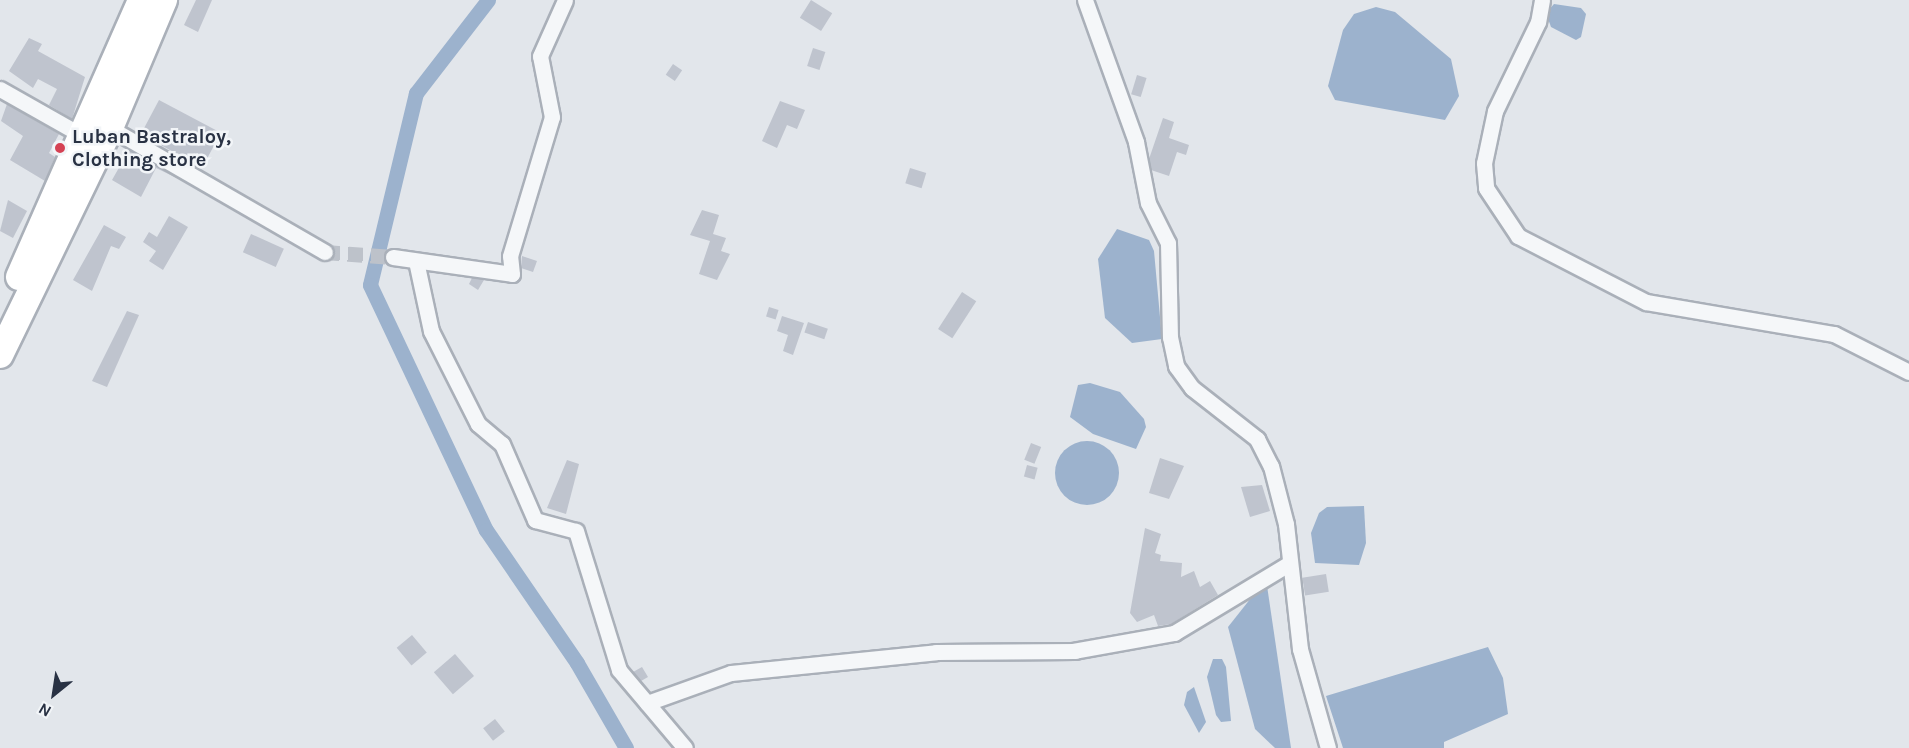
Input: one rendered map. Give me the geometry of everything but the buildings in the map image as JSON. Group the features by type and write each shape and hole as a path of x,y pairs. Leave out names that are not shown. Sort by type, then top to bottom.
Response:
{"highway":[{"path":"0,315 83,136 141,0"},
{"path":"0,355 110,128 164,0"}],"street":[{"path":"393,257 512,274 510,255 552,117 540,56 565,0"},
{"path":"1085,0 1136,142 1148,203 1168,243 1170,338 1176,366 1192,387 1257,439 1271,466 1290,563 1300,649 1328,748"},
{"path":"1542,0 1538,22 1495,111 1484,163 1486,188 1518,236 1646,302 1834,334 1909,372"},
{"path":"0,89 83,136"},
{"path":"110,128 325,252"},
{"path":"416,261 431,331 478,424 502,444 535,520 576,531 620,670 686,748"},
{"path":"647,703 731,673 936,652 1074,651 1174,633 1290,563"}],"water":[{"path":"1554,4 1581,8 1586,14 1581,37 1576,40 1551,27 1546,13"},
{"path":"1376,7 1395,12 1451,59 1459,96 1445,120 1335,100 1328,86 1343,30 1354,14"},
{"path":"1117,229 1149,240 1154,251 1162,339 1132,343 1105,318 1098,259"},
{"path":"1090,383 1120,392 1144,419 1146,427 1136,449 1093,434 1070,417 1078,385"},
{"path":"1087,441 1105,447 1113,455 1119,473 1113,491 1105,499 1087,505 1069,499 1061,491 1055,473 1061,455 1069,447"},
{"path":"1364,506 1366,543 1359,565 1315,563 1311,533 1319,513 1327,507"},
{"path":"1266,579 1291,748 1275,748 1255,729 1228,627"},
{"path":"1488,647 1503,678 1508,714 1444,742 1444,748 1343,748 1326,696"},
{"path":"1213,659 1222,659 1226,667 1231,721 1221,722 1216,715 1207,677"},
{"path":"1194,687 1206,722 1199,733 1184,705 1187,692"}],"waterway":[{"path":"488,0 416,93 370,285 486,530 577,663 626,748"}],"tunnel":[{"path":"325,252 393,257"}],"place":[{"name":"Luban Bastraloy, Clothing store","path":"60,148"}]}
